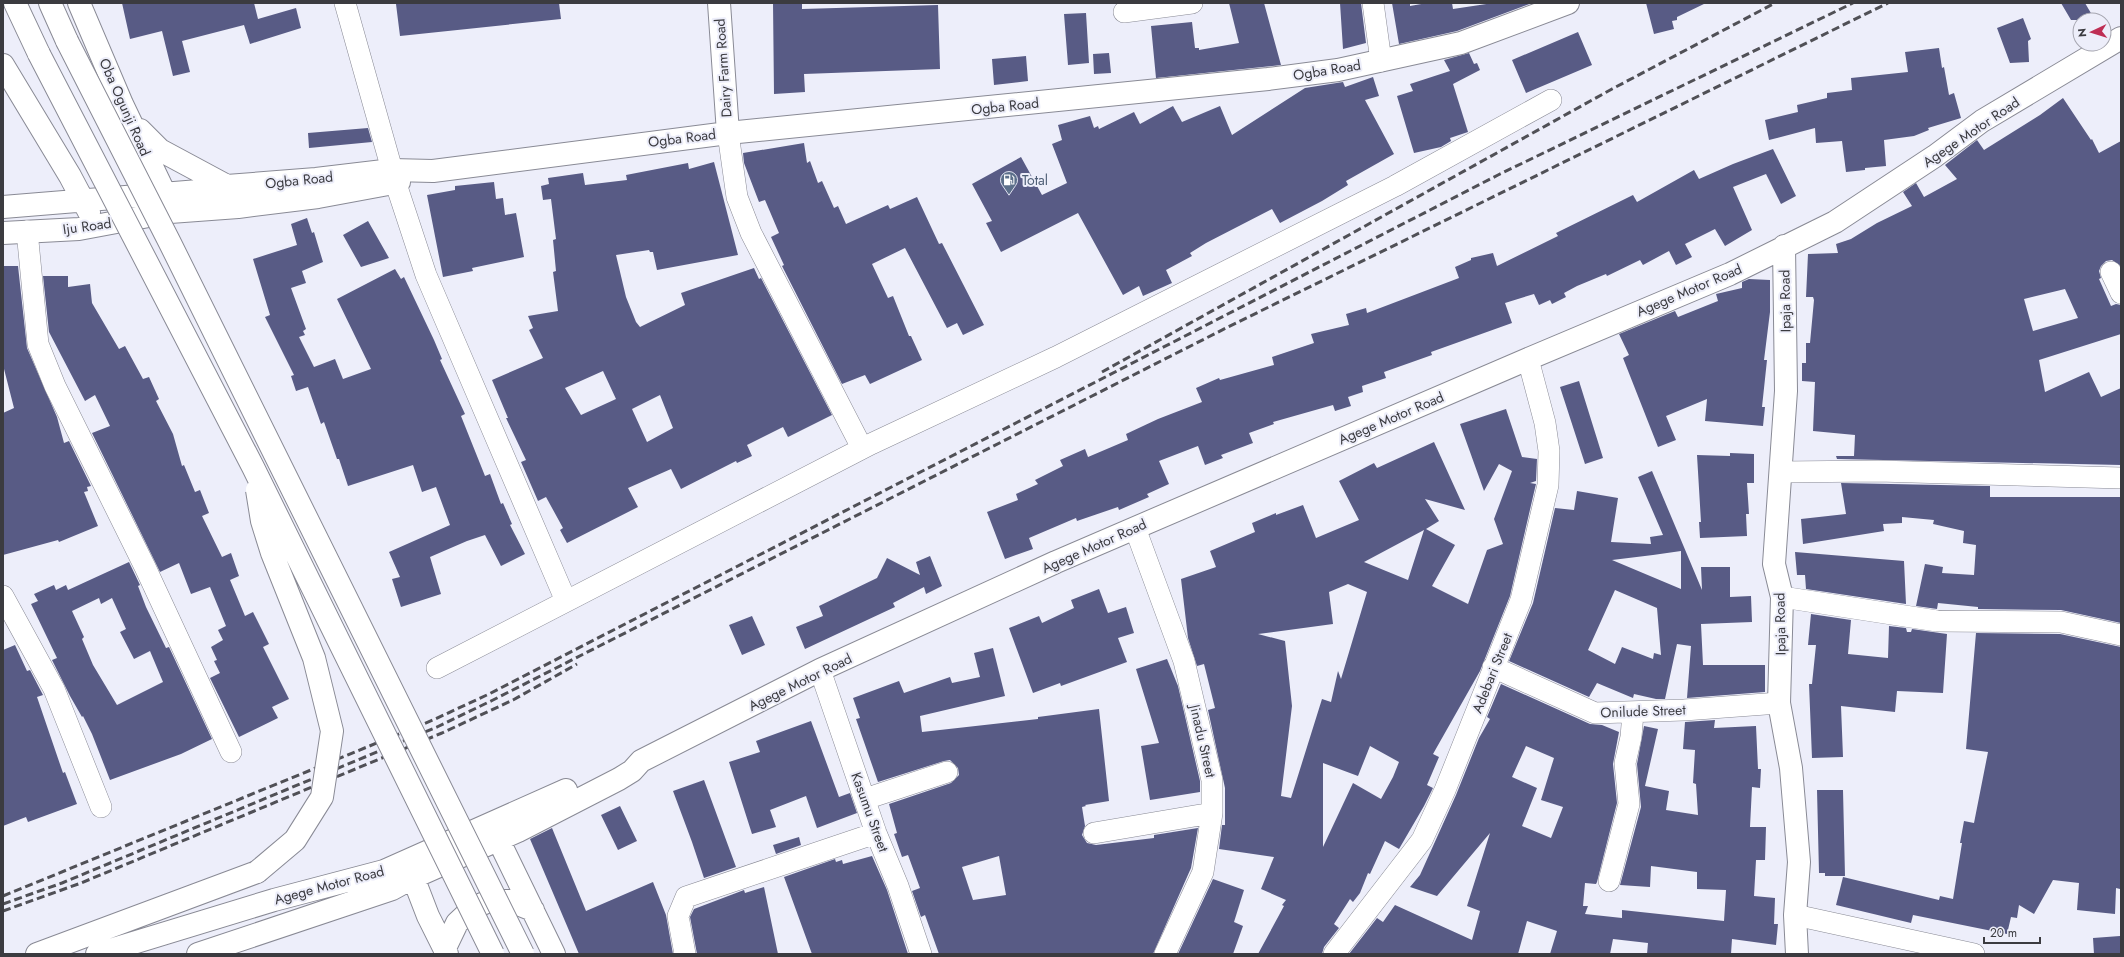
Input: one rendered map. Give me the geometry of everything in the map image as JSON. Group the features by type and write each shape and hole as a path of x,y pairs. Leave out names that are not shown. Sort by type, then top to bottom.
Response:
{"main road":[{"path":"15,3 39,54 253,467 493,954"},
{"path":"50,3 67,41 170,242 523,954"},
{"name":"Oba Ogunji Road","path":"79,3 122,104 168,203"},
{"name":"Dairy Farm Road","path":"719,3 728,132"},
{"name":"Ogba Road","path":"168,203 238,207 318,197 394,177 433,171 728,132 1268,79 1338,70 1460,43 1568,3"},
{"name":"Agege Motor Road","path":"97,954 274,900 384,871 410,869 518,831 619,779 632,771 642,761 820,670 1056,562 1528,358 1730,274 1834,222 1935,156 1982,121 2121,38"},
{"path":"3,65 70,176 96,226"},
{"path":"122,104 138,128 160,150 227,186"},
{"name":"Ogba Road","path":"168,203 227,186 316,179 394,177"},
{"name":"Iju Road","path":"3,207 82,201 168,203"},
{"name":"Iju Road","path":"3,233 79,229 96,226 168,203"},
{"name":"Ipaja Road","path":"1784,246 1786,391 1774,564 1782,597 1779,703 1791,768 1800,862 1795,915 1797,954"},
{"path":"37,954 257,872 296,840 322,796 332,731 314,658 272,552 262,521 253,467"},
{"name":"Agege Motor Road","path":"198,954 392,889 410,869 511,816 623,763 642,761"},
{"path":"498,839 554,954"},
{"path":"410,869 428,916 446,951"},
{"path":"446,951 456,923 473,908 489,901 510,901 533,910"}],"street":[{"path":"345,3 394,177 426,275 566,601"},
{"path":"1124,12 1192,3"},
{"path":"1374,3 1381,61"},
{"path":"436,668 862,448 1071,350 1395,186 1552,100"},
{"path":"728,132 737,197 751,233 862,448"},
{"path":"27,231 38,344 55,386 142,560 231,752"},
{"path":"2111,272 2121,293"},
{"name":"Adebari Street","path":"1334,954 1422,840 1445,790 1521,600 1548,486 1549,451 1546,430 1528,358"},
{"path":"1781,472 1878,471 2121,478"},
{"name":"Jinadu Street","path":"1135,528 1184,660 1212,780 1212,814 1203,872 1165,954"},
{"path":"3,596 54,689 101,807"},
{"path":"1782,597 1937,621 2061,622 2121,635"},
{"name":"Onilude Street","path":"1493,667 1595,713 1633,713 1779,703"},
{"name":"Kasumu Street","path":"820,670 876,833 898,886 921,954"},
{"path":"1609,881 1629,804 1624,763 1631,737 1633,713"},
{"path":"865,799 947,772"},
{"path":"1094,833 1212,814"},
{"path":"685,954 678,916 686,897 876,833"},
{"path":"1795,915 1974,954"}],"building":[{"path":"122,3 254,3 258,19 296,8 301,28 250,44 244,25 182,41 190,72 173,76 162,31 130,39"},
{"path":"559,3 561,19 400,36 396,4"},
{"path":"773,3 802,3 802,9 938,5 940,69 804,74 805,92 774,94"},
{"path":"1229,3 1264,3 1281,65 1156,78 1151,26 1192,22 1195,48 1199,48 1199,50 1239,43"},
{"path":"1340,3 1361,3 1366,43 1343,49"},
{"path":"1392,3 1410,3 1410,6 1427,3 1452,3 1453,9 1493,3 1532,3 1457,31 1399,44"},
{"path":"1646,3 1706,3 1677,17 1677,20 1672,21 1674,29 1654,34"},
{"path":"2061,3 2085,3 2090,12 2072,12 2071,20"},
{"path":"1086,13 1089,63 1068,65 1064,14"},
{"path":"2023,18 2031,39 2028,41 2029,62 2010,63 1997,28"},
{"path":"1578,32 1592,65 1526,93 1512,60"},
{"path":"1939,48 1942,68 1944,67 1949,95 1954,93 1961,118 1928,128 1929,130 1914,136 1884,140 1886,166 1846,172 1842,141 1816,143 1815,128 1769,140 1765,120 1798,112 1797,105 1827,98 1827,93 1852,90 1851,78 1908,72 1905,52"},
{"path":"1109,53 1111,73 1094,74 1093,54"},
{"path":"1469,53 1474,64 1477,63 1480,70 1453,84 1468,132 1450,138 1451,141 1441,147 1414,153 1397,96 1413,91 1410,84 1450,71 1444,60"},
{"path":"1026,56 1028,81 994,85 992,59"},
{"path":"1373,77 1379,96 1365,100 1394,154 1346,181 1348,185 1322,201 1280,223 1272,209 1206,243 1190,253 1192,256 1166,270 1172,283 1143,296 1139,286 1123,295 1078,213 1001,252 986,223 992,221 972,184 1021,157 1042,195 1067,183 1052,144 1062,140 1058,125 1090,116 1094,128 1098,126 1099,129 1134,112 1140,124 1173,106 1182,122 1220,106 1232,135 1305,88 1343,82 1345,87"},
{"path":"2063,98 2091,140 2092,139 2099,153 2121,141 2121,266 2112,260 2106,261 2101,266 2099,271 2101,278 2099,279 2111,306 2116,304 2121,305 2121,334 2039,360 2045,392 2089,372 2101,397 2121,388 2121,465 1837,459 1836,456 1854,456 1855,435 1813,431 1815,382 1802,381 1802,363 1806,363 1806,343 1810,343 1814,300 1813,297 1806,297 1808,254 1838,253 1836,244 1851,239 1877,223 1912,206 1903,192 1916,183 1924,197 1957,179 1945,165 1977,140 1984,150 2040,115","holes":["2065,289 2078,318 2033,331 2024,299"]},
{"path":"368,128 372,142 309,148 308,133"},
{"path":"804,143 807,163 810,161 818,183 822,181 834,208 838,206 846,224 888,205 890,209 917,197 939,244 942,243 984,325 963,335 957,323 947,328 905,248 872,264 888,298 893,296 909,336 911,336 922,360 870,384 865,375 842,384 782,266 784,265 771,237 779,233 765,200 759,202 744,163 743,153"},
{"path":"1773,149 1796,196 1781,204 1766,174 1733,187 1752,230 1725,246 1715,229 1685,244 1692,257 1676,265 1669,251 1643,265 1640,260 1607,276 1606,274 1577,286 1564,293 1566,297 1552,304 1550,300 1539,305 1534,294 1505,303 1512,323 1431,352 1432,355 1384,372 1386,378 1362,386 1363,392 1348,397 1351,406 1335,411 1333,405 1273,422 1274,424 1249,433 1253,443 1221,455 1223,458 1205,465 1198,446 1159,461 1169,484 1147,494 1149,497 1119,510 1118,507 1077,521 1076,518 1029,538 1033,549 1005,559 987,512 1018,500 1016,494 1038,484 1035,480 1063,466 1060,460 1085,449 1088,457 1128,440 1126,434 1158,419 1202,402 1196,388 1219,378 1220,380 1274,365 1272,357 1314,343 1311,334 1349,325 1346,314 1366,308 1367,313 1459,278 1455,267 1471,260 1471,258 1493,253 1497,266 1558,236 1556,233 1633,195 1637,202 1694,170 1699,179"},
{"path":"714,162 738,255 657,270 653,252 650,252 649,250 616,255 626,297 636,322 640,327 685,305 681,293 754,268 759,279 761,278 832,415 788,437 783,427 747,445 752,456 737,463 736,461 681,489 671,469 628,488 638,507 567,543 560,530 563,528 546,497 538,501 521,462 526,460 506,418 508,418 492,380 543,358 529,330 533,328 528,316 558,311 553,272 556,271 553,240 556,239 551,199 543,200 541,186 549,184 548,178 583,173 585,185 627,180 626,175 688,163 689,169","holes":["603,371 616,399 581,415 565,388","660,395 673,428 647,442 632,409"]},
{"path":"494,182 496,199 503,198 505,215 516,213 524,257 472,268 473,271 443,277 427,195 455,190 455,186"},
{"path":"307,218 312,233 314,232 323,262 302,271 306,283 291,288 306,329 303,331 305,335 299,337 314,367 335,359 343,379 371,369 337,299 395,269 401,279 404,277 434,340 442,359 440,360 465,414 461,416 485,476 490,474 501,504 503,503 512,524 510,525 525,554 501,566 485,535 467,541 430,557 441,594 401,607 392,579 400,577 389,552 450,525 436,487 422,492 413,465 348,486 324,422 321,424 308,387 296,391 291,376 294,375 265,317 270,315 253,259 297,245 291,224"},
{"path":"368,221 389,258 361,267 343,235"},
{"path":"3,266 18,266 27,348 57,417 64,443 69,441 91,486 87,487 88,491 84,492 98,526 59,542 58,540 3,555 3,413 14,408 3,365"},
{"path":"43,276 68,276 68,287 90,284 92,303 119,349 125,346 143,379 149,377 159,399 156,401 173,434 182,466 184,465 195,492 200,490 209,513 202,516 222,557 231,553 239,576 230,580 245,616 253,612 269,644 263,647 289,699 272,707 278,718 239,737 210,678 220,673 214,661 217,660 211,647 223,640 218,630 226,626 210,587 191,594 179,563 160,572 92,433 110,426 95,395 85,401 49,332"},
{"path":"1749,279 1770,280 1770,312 1764,360 1767,360 1762,407 1765,407 1763,426 1705,421 1707,399 1666,416 1676,440 1658,447 1623,358 1629,355 1619,334 1675,311 1678,317 1718,301 1716,294 1742,288 1742,282"},
{"path":"1579,381 1603,458 1585,464 1560,387"},
{"path":"1506,409 1522,457 1537,459 1536,481 1530,483 1536,484 1510,596 1480,671 1433,754 1439,757 1427,785 1433,788 1399,849 1385,841 1370,874 1368,873 1360,893 1353,902 1350,899 1334,924 1339,928 1324,947 1322,954 1258,954 1284,906 1282,905 1286,900 1261,889 1274,857 1219,849 1222,825 1225,825 1225,788 1208,710 1215,708 1204,664 1197,666 1188,638 1181,579 1216,567 1210,551 1255,532 1252,523 1276,513 1276,515 1303,505 1316,538 1359,520 1339,481 1374,463 1377,468 1434,442 1465,510 1425,499 1439,521 1426,529 1455,545 1432,586 1468,604 1487,550 1503,544 1494,519 1512,471 1499,464 1484,491 1460,424","holes":["1424,530 1408,580 1364,562","1348,584 1367,592 1341,679 1338,671 1331,702 1322,699 1291,798 1281,796 1292,706 1285,641 1258,634 1333,624 1329,592","1370,746 1399,762 1381,799 1353,783 1323,847 1323,763 1358,776"]},
{"path":"1730,453 1754,454 1754,483 1747,483 1749,514 1746,514 1747,536 1700,538 1699,522 1701,522 1697,455 1730,456"},
{"path":"1652,471 1702,590 1701,567 1730,567 1730,597 1751,596 1752,622 1701,624 1703,665 1765,665 1765,692 1687,698 1691,646 1677,644 1665,699 1656,699 1634,694 1633,698 1597,683 1589,697 1509,661 1533,603 1555,508 1574,510 1577,491 1618,498 1611,542 1651,544 1650,537 1663,535 1638,477","holes":["1681,551 1681,589 1612,560 1653,555","1615,590 1657,608 1661,655 1654,653 1653,659 1622,647 1615,664 1588,650"]},
{"path":"1841,483 1990,486 1990,497 2121,497 2121,623 2061,610 1978,609 1978,607 1938,603 1937,609 1916,606 1925,564 1943,567 1942,573 1974,575 1976,545 1963,543 1964,531 1933,524 1934,520 1902,517 1902,523 1883,524 1884,531 1803,544 1801,519 1846,514"},
{"path":"1795,552 1904,561 1906,604 1806,589 1805,575 1797,575"},
{"path":"930,556 942,586 926,594 924,587 893,603 895,607 805,649 796,627 823,616 819,606 877,578 887,558 920,575 916,562"},
{"path":"129,562 140,585 138,586 146,607 166,648 169,647 212,739 181,754 110,780 92,734 83,716 82,717 70,696 52,660 57,658 31,604 38,601 34,594 54,585 56,590 66,585 68,590","holes":["99,598 101,604 112,598 126,629 120,632 134,659 150,651 163,682 117,705 93,665 82,639 84,637 72,611"]},
{"path":"1099,589 1108,613 1126,607 1134,633 1118,638 1127,662 1061,686 1060,683 1033,693 1009,628 1039,616 1042,623 1074,608 1071,600"},
{"path":"1811,614 1851,620 1848,654 1888,658 1889,626 1906,628 1907,632 1911,632 1912,629 1947,634 1943,693 1897,691 1895,712 1841,706 1843,757 1812,758 1809,684 1812,684 1816,645 1808,645"},
{"path":"752,616 765,645 742,655 729,625"},
{"path":"1976,633 2060,634 2121,647 2121,878 2120,889 2116,888 2115,914 2077,910 2079,883 2053,880 2034,914 2019,905 2017,918 2011,917 2007,934 1913,915 1911,923 1836,905 1843,877 1939,900 1940,896 1953,899 1964,821 1974,823 1988,752 1966,749"},
{"path":"15,645 27,671 30,670 43,695 37,697 63,773 65,772 77,804 28,822 26,817 3,826 3,650"},
{"path":"993,648 1005,696 920,716 922,732 1038,719 1038,717 1099,709 1109,801 1085,805 1086,806 1082,807 1085,826 1082,835 1087,843 1096,845 1154,838 1154,835 1198,828 1191,868 1153,954 939,954 925,915 921,917 912,891 920,888 908,855 902,857 894,834 897,833 889,804 951,783 959,775 958,768 950,760 944,761 878,782 856,719 860,718 853,698 899,681 904,693 950,677 952,683 980,677 974,653","holes":["999,856 1006,895 973,900 962,867"]},
{"path":"1167,659 1178,686 1200,781 1200,792 1150,800 1141,746 1159,743 1136,669"},
{"path":"1501,684 1590,724 1602,725 1619,732 1613,764 1617,803 1597,882 1596,884 1585,883 1583,906 1588,906 1585,914 1622,918 1622,910 1724,921 1726,890 1697,889 1697,872 1651,866 1650,887 1620,885 1641,807 1637,764 1644,726 1658,729 1645,786 1669,791 1666,810 1698,815 1696,784 1693,783 1695,750 1683,749 1685,722 1715,720 1714,728 1756,726 1758,769 1761,769 1760,788 1752,787 1750,827 1766,827 1765,860 1756,860 1754,896 1775,898 1774,924 1778,924 1776,945 1732,939 1731,954 1647,954 1648,943 1613,939 1610,954 1550,954 1557,931 1527,921 1518,954 1349,954 1377,918 1383,922 1395,905 1472,940 1480,911 1467,906 1490,833 1437,896 1410,887 1420,875 1456,795 1479,738 1490,719 1487,717","holes":["1526,746 1554,758 1541,800 1563,807 1551,838 1522,826 1537,788 1512,777"]},
{"path":"811,721 839,797 850,793 857,813 817,828 806,796 770,810 776,827 752,834 729,762 760,752 756,741"},
{"path":"704,780 736,867 704,878 673,791"},
{"path":"1817,790 1843,790 1845,876 1825,876 1825,873 1819,873"},
{"path":"620,806 637,841 618,850 601,815"},
{"path":"552,828 586,911 653,882 666,915 673,954 579,954 530,839"},
{"path":"799,837 801,845 776,854 773,845"},
{"path":"872,856 887,890 908,954 812,954 784,877 835,859 836,862 842,860 843,864"},
{"path":"1213,879 1244,890 1234,922 1243,926 1233,954 1178,954"},
{"path":"764,887 778,954 697,954 690,917 694,909 744,890 745,893"},
{"path":"2120,936 2121,954 2094,954 2093,938"}],"railway":[{"path":"1102,372 1612,89 1775,3"},
{"path":"3,896 433,720 489,694 1498,175 1853,3"},
{"path":"3,904 62,883 437,727 1228,327 1888,3"},
{"path":"3,911 81,883 442,733 513,700 577,664"}],"place":[{"name":"Total","path":"1009,195"}]}
